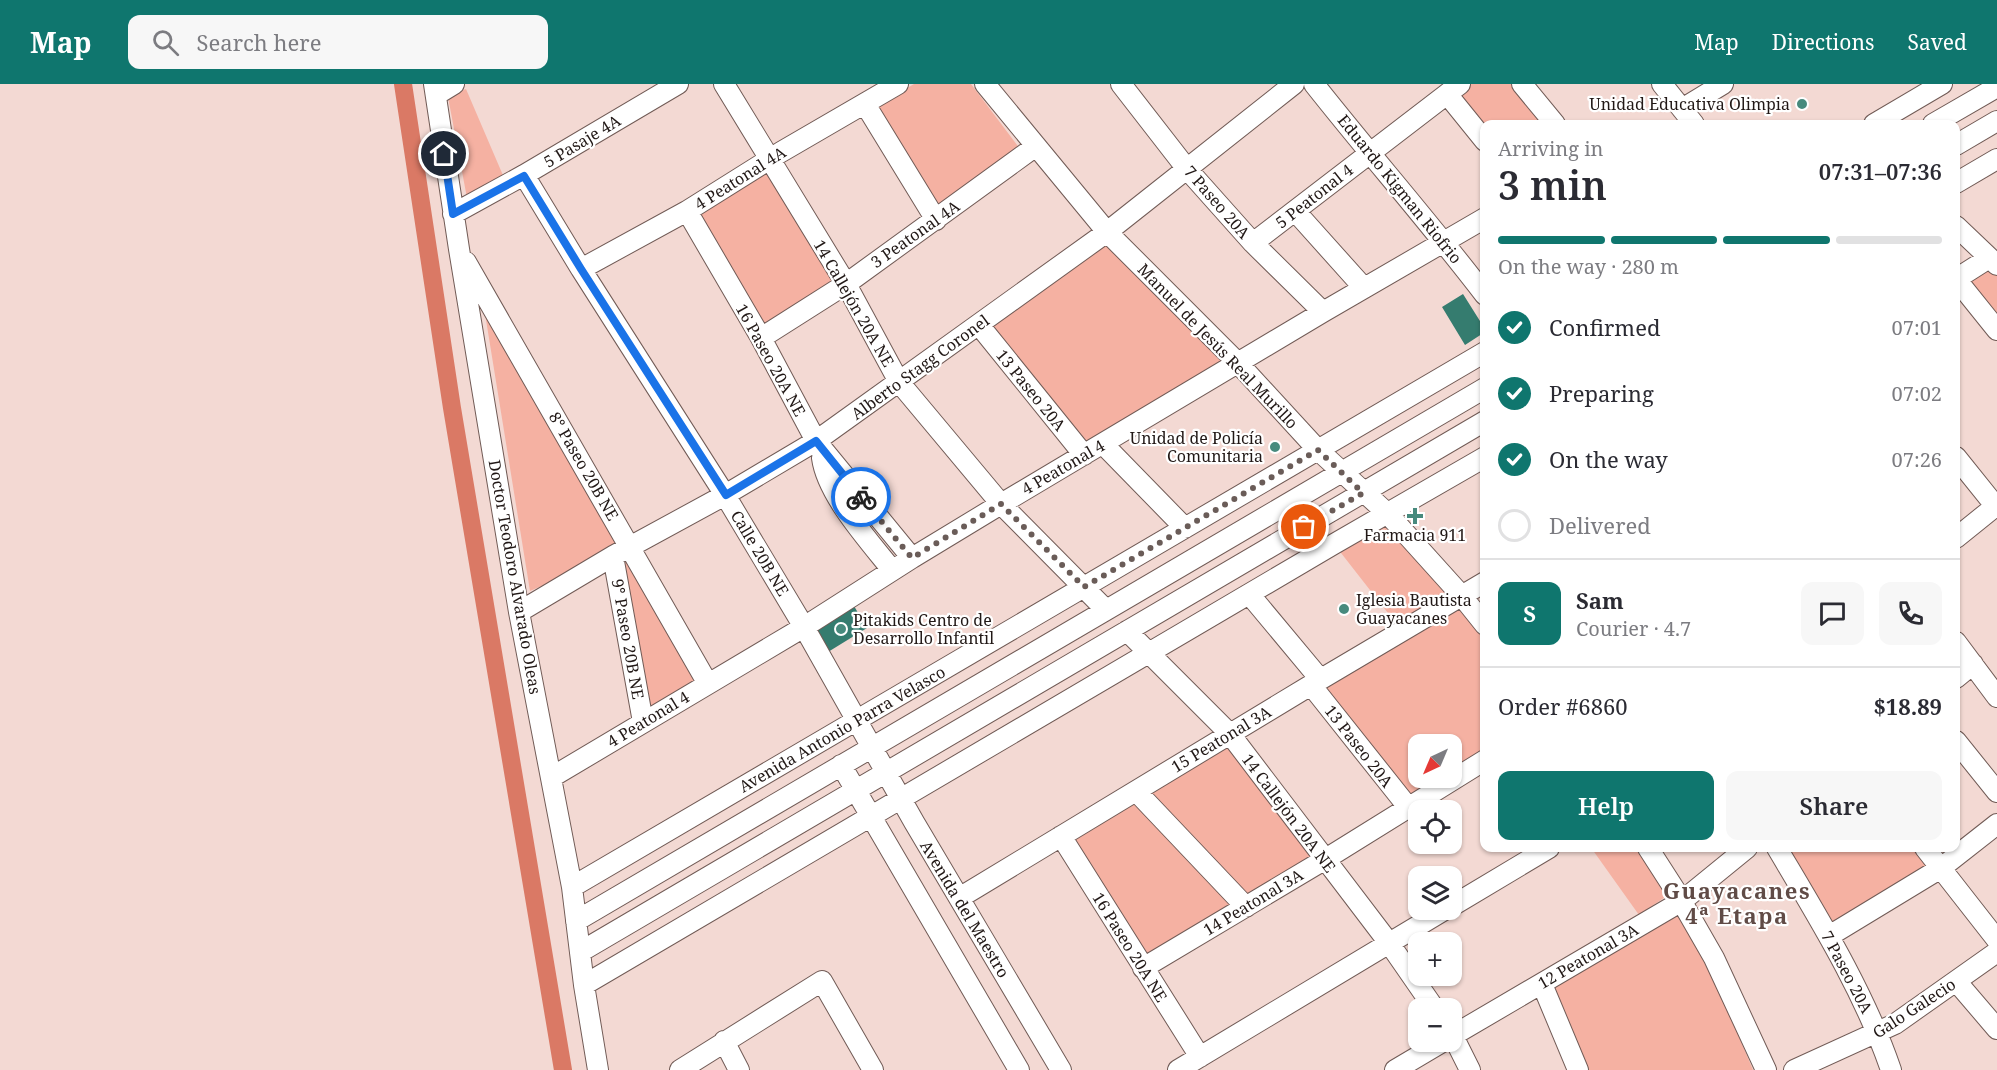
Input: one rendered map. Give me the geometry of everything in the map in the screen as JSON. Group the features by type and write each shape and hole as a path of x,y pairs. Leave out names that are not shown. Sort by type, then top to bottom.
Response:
{"street":[{"path":"435,89 454,84"},
{"name":"5 Pasaje 4A","path":"453,214 524,176 678,84"},
{"name":"14 Callejón 20A NE","path":"724,84 846,284 899,382 1001,504 1106,610"},
{"name":"4 Peatonal 4A","path":"581,269 687,211 781,152 898,84"},
{"name":"Manuel de Jesús Real Murillo","path":"986,84 1107,232 1238,363 1318,450 1388,514 1461,595 1480,620"},
{"name":"7 Paseo 20A","path":"1121,84 1186,169 1253,243 1323,312"},
{"name":"Alberto Stagg Coronel","path":"519,612 622,552 818,445 899,382 1107,232 1294,84"},
{"name":"Eduardo Kigman Riofrio","path":"1314,84 1480,289"},
{"path":"1522,84 1552,120"},
{"path":"1662,84 1688,117 1723,84"},
{"path":"1881,120 1942,84"},
{"path":"1940,120 1997,87"},
{"name":"Doctor Teodoro Alvarado Oleas","path":"435,89 453,214 519,612 572,887 584,985 598,1070"},
{"path":"1454,89 1480,133"},
{"name":"5 Peatonal 4","path":"1253,243 1454,89"},
{"path":"865,104 936,220"},
{"path":"1960,143 1996,123"},
{"name":"3 Peatonal 4A","path":"761,338 846,284 1036,146"},
{"path":"1960,181 1997,159"},
{"name":"Calle 20B NE","path":"524,176 726,495 872,747"},
{"name":"16 Paseo 20A NE","path":"687,211 761,338 818,445 912,558"},
{"path":"1295,211 1364,288"},
{"name":"4 Peatonal 4","path":"552,777 804,627 1001,504 1480,221"},
{"path":"1960,230 1993,261 1960,277"},
{"name":"8° Paseo 20B NE","path":"459,249 622,552 708,684"},
{"path":"1960,284 1997,330"},
{"name":"13 Paseo 20A","path":"979,325 1084,455"},
{"name":"Avenida Antonio Parra Velasco","path":"572,887 1480,355"},
{"name":"Avenida Antonio Parra Velasco","path":"576,921 1480,391"},
{"path":"580,952 1480,424"},
{"path":"1103,444 1185,528"},
{"path":"818,445 822,462 839,501 892,570"},
{"path":"584,985 1480,460"},
{"path":"1960,462 1997,507 1960,534"},
{"name":"9° Paseo 20B NE","path":"622,552 643,722"},
{"name":"15 Peatonal 3A","path":"959,898 1480,585"},
{"name":"13 Paseo 20A","path":"1250,595 1408,807"},
{"name":"14 Callejón 20A NE","path":"1127,632 1230,734 1389,943 1427,998"},
{"path":"1960,648 1997,697"},
{"path":"1960,674 1972,664"},
{"path":"841,765 856,720"},
{"path":"1960,746 1997,792"},
{"name":"Avenida del Maestro","path":"872,747 1061,1070"},
{"name":"14 Peatonal 3A","path":"1419,800 1480,762"},
{"name":"Avenida del Maestro","path":"841,765 1019,1070"},
{"path":"1136,790 1246,907"},
{"name":"14 Peatonal 3A","path":"1143,968 1408,807"},
{"path":"1829,936 1941,868 1997,824"},
{"name":"16 Paseo 20A NE","path":"1060,836 1200,1057"},
{"path":"1462,900 1543,852"},
{"path":"1651,852 1682,901 1714,958 1766,1070"},
{"name":"12 Peatonal 3A","path":"1462,1030 1682,901 1742,852"},
{"name":"7 Paseo 20A","path":"1779,852 1829,936 1878,1032 1891,1070"},
{"path":"1928,852 1997,940"},
{"path":"1178,1070 1428,920"},
{"name":"Galo Galecio","path":"1794,1070 1895,1024 1997,952"},
{"path":"680,1070 822,981 873,1070"},
{"path":"1956,981 1997,1029"},
{"path":"1542,984 1578,1070"},
{"path":"724,1041 739,1070"},
{"name":"12 Peatonal 3A","path":"1395,1070 1425,1052"},
{"path":"1459,1052 1470,1070"}],"shaded area":[{"path":"914,84 971,84 1020,149 933,213 866,112"},
{"path":"1460,84 1522,84 1552,120 1480,120 1480,135 1447,94"},
{"path":"466,89 505,180 467,198 448,97"},
{"path":"769,161 846,284 761,338 687,211"},
{"path":"1107,232 1238,363 1084,455 979,325"},
{"path":"1997,265 1997,330 1960,284 1960,278"},
{"path":"481,289 707,683 643,722 622,551 530,591"},
{"path":"1388,514 1480,625 1480,763 1462,774 1462,734 1408,734 1408,788 1439,788 1419,800 1408,800 1408,807 1311,686 1402,631 1334,544"},
{"path":"1229,735 1323,858 1143,967 1061,837"},
{"path":"1594,852 1644,852 1674,891 1639,915"},
{"path":"1779,852 1928,852 1941,868 1829,936"},
{"path":"1682,901 1753,1070 1578,1070 1542,984"}],"building":[{"path":"1463,294 1480,321 1480,335 1465,345 1442,307"},
{"name":"Pitakids Centro de Desarrollo Infantil","path":"854,606 867,628 828,652 815,630"}],"waterway":[{"path":"403,84 452,408 563,1070"}],"way so far":[{"path":"861,497 912,558 1001,504 1084,587 1318,450 1363,493 1304,527"}],"place":[{"name":"Unidad Educativa Olimpia","path":"1802,104"},
{"name":"Unidad de Policía Comunitaria","path":"1275,447"},
{"name":"Farmacia 911","path":"1415,516"},
{"name":"Iglesia Bautista Guayacanes","path":"1344,609"},
{"name":"Pitakids Centro de Desarrollo Infantil","path":"841,629"}],"district":[{"name":"Guayacanes 4ª Etapa","path":"1737,904"}],"route":[{"path":"444,154 453,214 524,176 726,495 816,441 861,497"}]}
